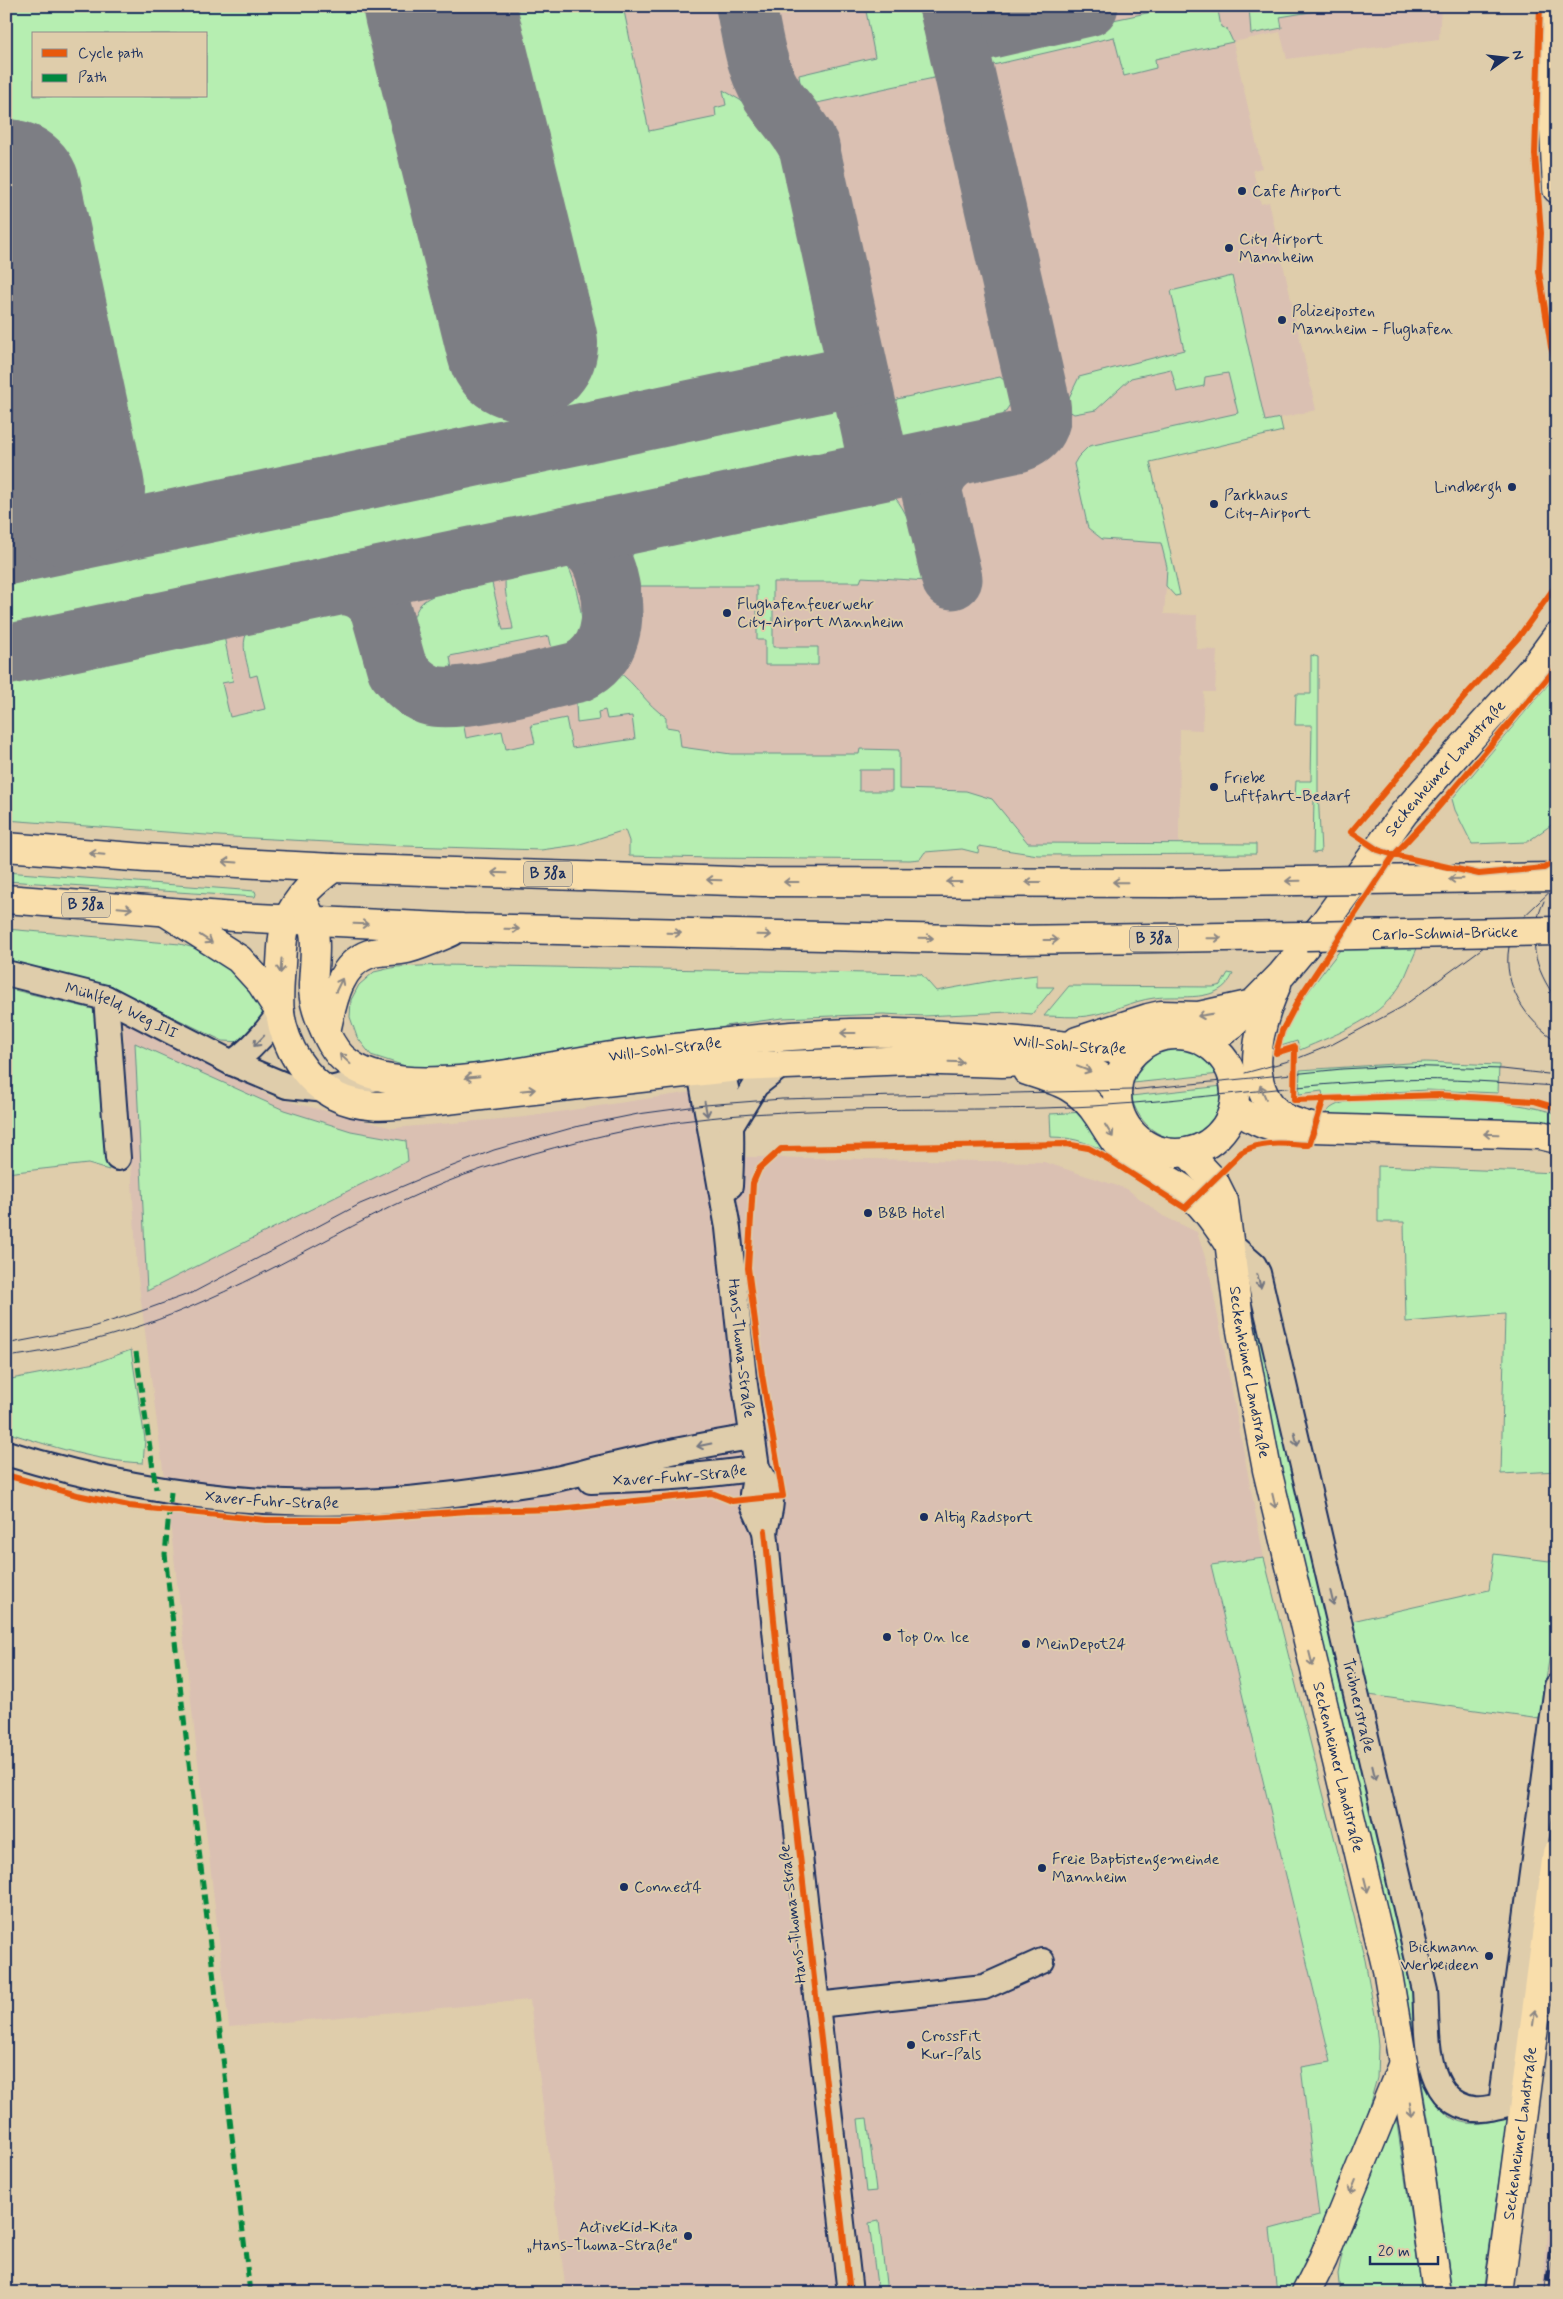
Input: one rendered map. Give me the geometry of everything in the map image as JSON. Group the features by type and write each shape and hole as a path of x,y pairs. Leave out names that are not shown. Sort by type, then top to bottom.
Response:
{"main road":[{"path":"1557,17 1554,129 1557,189"},
{"name":"Seckenheimer Landstraße","path":"1207,1043 1226,1030 1269,990 1322,926 1404,813 1535,666 1557,636"},
{"name":"B 38a","path":"6,846 333,868 762,882 1169,882 1557,877"},
{"name":"Will-Sohl-Straße","path":"274,865 300,897 300,921 316,940 313,988 317,1014 331,1044 347,1062 377,1078 423,1081 471,1078 607,1056 816,1033 896,1033 1108,1050 1139,1048"},
{"path":"300,897 333,868"},
{"name":"B 38a","path":"6,899 300,921 463,928"},
{"path":"165,912 239,959 261,983 280,1012"},
{"path":"280,1012 282,943 300,921"},
{"path":"326,1032 336,991 345,973 356,963 367,955 406,949 463,928"},
{"name":"Carlo-Schmid-Brücke","path":"463,928 1002,940 1557,931"},
{"path":"1062,1046 1161,1015 1199,1016 1269,990"},
{"name":"Seckenheimer Landstraße","path":"1230,1068 1245,1033 1269,990"},
{"name":"Seckenheimer Landstraße","path":"1269,990 1257,1058 1257,1070 1262,1091 1277,1112 1292,1122 1314,1128 1540,1135 1557,1139"},
{"name":"Will-Sohl-Straße","path":"280,1012 288,1040 301,1066 313,1080 326,1090 356,1103 390,1105 711,1070 783,1064 910,1060 1002,1063 1046,1061 1082,1066 1105,1078 1117,1090"},
{"path":"1167,1035 1188,1035 1207,1043 1220,1054 1230,1068 1236,1093 1230,1120 1212,1141 1200,1148 1187,1152 1160,1151 1137,1138 1122,1117 1117,1090 1126,1062 1139,1048 1152,1040 1167,1035"},
{"name":"Seckenheimer Landstraße","path":"1002,1063 1070,1086 1080,1092 1092,1106 1116,1144 1129,1157 1195,1199 1209,1214 1230,1244"},
{"path":"1234,1107 1248,1118 1266,1126 1287,1130 1314,1128"},
{"name":"Seckenheimer Landstraße","path":"1187,1152 1214,1181 1224,1201 1239,1320 1267,1470 1388,1974 1404,2061 1437,2293"},
{"name":"Seckenheimer Landstraße","path":"1499,2293 1512,2102 1555,1880 1557,1853"},
{"path":"1306,2293 1323,2259 1404,2061"},
{"path":"1323,2259 1327,2293"}],"street":[{"name":"Mühlfeld, Weg III","path":"6,973 106,998 232,1063 287,1086 326,1090 377,1078"},
{"path":"106,998 118,1158"},
{"path":"232,1063 248,1051 265,1034 280,1012"},
{"name":"Hans-Thoma-Straße","path":"708,1044 757,1468 752,1494 754,1505 765,1531 782,1699 850,2293"},
{"path":"731,1126 756,1085 783,1064"},
{"name":"Hans-Thoma-Straße","path":"711,1070 731,1126 732,1134 728,1228"},
{"name":"Trübnerstraße","path":"1230,1244 1254,1265 1258,1273 1425,1990 1429,2056 1437,2084 1455,2104 1476,2110 1512,2102"},
{"name":"Xaver-Fuhr-Straße","path":"6,1453 47,1466 164,1490 216,1498 287,1502 415,1498 542,1482 708,1444 752,1437"},
{"name":"Xaver-Fuhr-Straße","path":"542,1482 673,1479 710,1476 757,1468"},
{"name":"Seckenheimer Landstraße","path":"1512,2102 1557,1686"},
{"name":"Hans-Thoma-Straße","path":"817,2005 984,1987 1042,1961"}],"shaded area":[{"path":"6,6 1441,6 1439,39 1287,59 1280,32 1233,42 1262,168 1253,170 1261,204 1269,202 1316,410 1280,418 1283,431 1149,462 1180,595 1175,596 1166,587 1164,614 1197,615 1196,649 1217,650 1215,692 1204,692 1202,730 1180,729 1179,843 1028,843 1010,824 893,791 6,771"},
{"path":"123,1020 187,1051 271,1097 393,1128 525,1117 692,1092 705,1156 1044,1162 1127,1189 1163,1216 1197,1232 1209,1270 1264,1558 1211,1565 1331,2062 1301,2067 1319,2217 1270,2229 1277,2293 566,2293 530,2000 229,2027 171,1531 137,1270"},
{"path":"1557,2152 1557,2293 1543,2293 1547,2236"}],"green space":[{"path":"6,6 623,6 649,131 716,117 715,108 726,105 723,90 779,123 787,133 852,426 853,438 851,447 841,463 67,625 6,627"},
{"path":"865,6 942,6 951,43 951,60 943,76 803,106 799,75 875,57"},
{"path":"1180,6 1215,6 1218,10 1221,27 1227,29 1233,42 1155,59 1156,68 1124,76 1114,37 989,66 994,53 1008,42"},
{"path":"1249,6 1346,6 1280,17 1282,28 1251,34"},
{"path":"1232,276 1265,421 1280,418 1283,431 1150,462 1180,595 1175,596 1166,586 1167,567 1161,543 1102,539 1088,528 1074,464 1089,446 1238,413 1228,373 1205,377 1204,386 1177,392 1171,369 1131,378 1096,410 1074,414 1064,408 1079,377 1184,350 1171,291"},
{"path":"1000,377 1012,386 1017,394 993,430 898,450 891,443 886,417 897,399"},
{"path":"886,488 895,497 908,519 928,581 862,577 860,582 773,582 773,647 818,647 818,665 765,665 765,640 757,640 757,586 632,586 626,564 640,544 649,538"},
{"path":"548,557 561,561 568,567 576,589 583,627 582,632 573,643 552,649 549,636 450,656 452,670 435,669 424,663 413,647 410,638 410,628 413,619 423,602 463,577 484,571 489,574 491,579 503,630 513,629 506,593 506,575 510,568 517,563"},
{"path":"327,605 354,611 368,624 385,674 394,688 406,700 431,714 462,716 466,738 502,731 506,749 535,743 531,725 566,718 572,748 635,739 632,716 607,719 605,710 598,712 599,720 577,723 576,704 579,689 599,682 610,673 617,671 666,717 666,727 679,729 681,747 731,754 859,754 860,749 899,750 899,789 966,791 992,799 1028,843 1256,844 1256,854 1038,855 979,846 978,853 962,849 925,852 920,859 910,860 629,856 629,841 625,830 577,845 541,850 405,846 233,837 6,820 6,671 222,626 233,681 222,683 230,717 265,709 257,675 250,677 246,658 244,643 249,630 257,623 280,614","holes":["859,770 892,770 892,791 859,791"]},
{"path":"1311,655 1318,657 1318,791 1321,852 1313,853 1314,797 1295,797 1296,781 1311,781 1312,725 1295,725 1296,694 1311,694"},
{"path":"1557,674 1557,821 1527,842 1472,844 1455,810 1452,799"},
{"path":"6,872 255,891 256,894 255,897 6,881"},
{"path":"6,929 180,944 219,955 238,971 263,1009 260,1027 245,1042 223,1041 113,988 6,963"},
{"path":"1344,945 1418,946 1404,979 1395,993 1372,1015 1344,1031 1300,1050 1297,1041 1281,1046 1299,1005"},
{"path":"445,965 921,974 936,991 1002,979 1037,975 1037,987 1054,987 1032,1014 1009,1012 924,1016 883,1014 782,1018 725,1026 725,1034 666,1039 455,1066 408,1067 371,1055 357,1037 350,1017 351,1000 359,985 374,972 396,967"},
{"path":"1228,973 1233,974 1227,984 1209,994 1154,998 1087,1016 1044,1016 1069,986 1213,987 1221,985"},
{"path":"6,988 101,1011 109,1170 88,1164 6,1173"},
{"path":"135,1043 284,1110 351,1131 406,1141 408,1161 147,1291"},
{"path":"1174,1048 1195,1052 1206,1058 1220,1074 1133,1083 1140,1070 1149,1060 1160,1052"},
{"path":"1425,1062 1499,1065 1498,1093 1426,1090 1323,1096 1322,1091 1299,1094 1300,1070"},
{"path":"1223,1086 1220,1107 1212,1123 1199,1134 1184,1139 1168,1137 1153,1130 1140,1116 1131,1096"},
{"path":"1381,1100 1447,1100 1516,1105 1557,1114 1557,1126 1325,1116 1328,1110 1341,1103"},
{"path":"1085,1112 1116,1157 1085,1142 1069,1138 1051,1137 1050,1114"},
{"path":"1378,1166 1557,1173 1557,1471 1501,1474 1505,1314 1406,1322 1404,1222 1378,1222"},
{"path":"1248,1270 1416,1988 1423,2064 1429,2088 1440,2107 1456,2120 1478,2124 1508,2116 1483,2293 1452,2293 1429,2123 1404,1982 1275,1445 1245,1271"},
{"path":"131,1350 145,1439 143,1463 90,1456 6,1432 6,1380 95,1363"},
{"path":"1494,1554 1557,1562 1557,1607 1540,1719 1369,1695 1352,1621 1489,1590"},
{"path":"1264,1558 1365,1960 1375,2015 1378,2046 1377,2078 1362,2131 1292,2293 1277,2293 1270,2229 1319,2216 1301,2067 1331,2062 1211,1565"},
{"path":"1396,2117 1422,2293 1340,2293 1338,2274 1344,2245"},
{"path":"867,2118 876,2191 866,2192 858,2119"},
{"path":"879,2221 887,2293 878,2293 869,2223"}],"taxiway":[{"path":"746,6 755,51 762,74 772,94 809,147 877,455 872,467 864,475"},
{"path":"949,6 958,19 965,24 987,29 1088,6"},
{"path":"6,655 1018,442 1030,436 1039,423 1040,404 949,6"},
{"path":"6,555 859,375"},
{"path":"952,579 932,493 936,475 947,462 957,455"},
{"path":"69,490 79,540"},
{"path":"343,584 364,591 377,602 397,668 415,687 429,695 442,697 502,690 578,672 589,665 605,646 609,635 612,610 609,585 604,568 597,553 591,547 585,542 567,537"}],"runway":[{"path":"439,6 522,344"},
{"path":"6,195 69,490"}],"tram line":[{"path":"1245,1073 1296,1059 1331,1045 1402,1007 1518,922 1557,885"},
{"path":"1544,901 1535,928 1535,952 1542,976 1557,1000"},
{"path":"1518,922 1511,938 1508,961 1509,975 1513,988 1519,1001 1535,1023 1557,1041"},
{"path":"6,1344 89,1328 194,1292 360,1204 427,1176 494,1150 579,1126 638,1114 705,1105 782,1099 1131,1090 1342,1069 1398,1066 1502,1069 1557,1075"},
{"path":"6,1357 83,1343 158,1320 243,1283 389,1208 465,1175 554,1148 656,1125 708,1118 804,1111 1093,1106 1320,1085 1396,1080 1457,1080 1557,1086"}],"railway":[{"path":"1547,2293 1557,2201"}],"marked path":[{"path":"136,1352 156,1489"},
{"path":"171,1492 165,1554 250,2293"}],"cycle path":[{"path":"1540,6 1535,154 1541,233 1539,271 1551,347 1557,365"},
{"path":"1557,584 1518,638 1466,695 1351,832 1378,850 1394,855 1435,811 1557,667"},
{"path":"1557,860 1544,868 1479,874 1394,855 1300,997 1282,1031 1276,1053 1295,1047 1294,1100 1438,1095 1534,1101 1557,1108"},
{"path":"6,1475 77,1495 129,1506 266,1520 343,1520 468,1511 558,1509 712,1493 732,1501 783,1496 762,1375 748,1268 753,1183 759,1169 781,1149 1066,1144 1088,1148 1185,1208 1242,1152 1266,1144 1309,1145 1323,1101"},
{"path":"765,1531 782,1699 850,2293"}],"place":[{"name":"Cafe Airport","path":"1242,191"},
{"name":"City Airport Mannheim","path":"1229,248"},
{"name":"Polizeiposten Mannheim - Flughafen","path":"1282,320"},
{"name":"Lindbergh","path":"1512,487"},
{"name":"Parkhaus City-Airport","path":"1214,504"},
{"name":"Flughafenfeuerwehr City-Airport Mannheim","path":"727,613"},
{"name":"Friebe Luftfahrt-Bedarf","path":"1214,787"},
{"name":"B&B Hotel","path":"868,1213"},
{"name":"Altig Radsport","path":"924,1517"},
{"name":"Top On Ice","path":"887,1637"},
{"name":"MeinDepot24","path":"1026,1644"},
{"name":"Freie Baptistengemeinde Mannheim","path":"1042,1868"},
{"name":"Connect4","path":"624,1887"},
{"name":"Bickmann Werbeideen","path":"1489,1956"},
{"name":"CrossFit Kur-Pals","path":"911,2045"},
{"name":"ActiveKid-Kita „Hans-Thoma-Straße“","path":"688,2236"}]}
